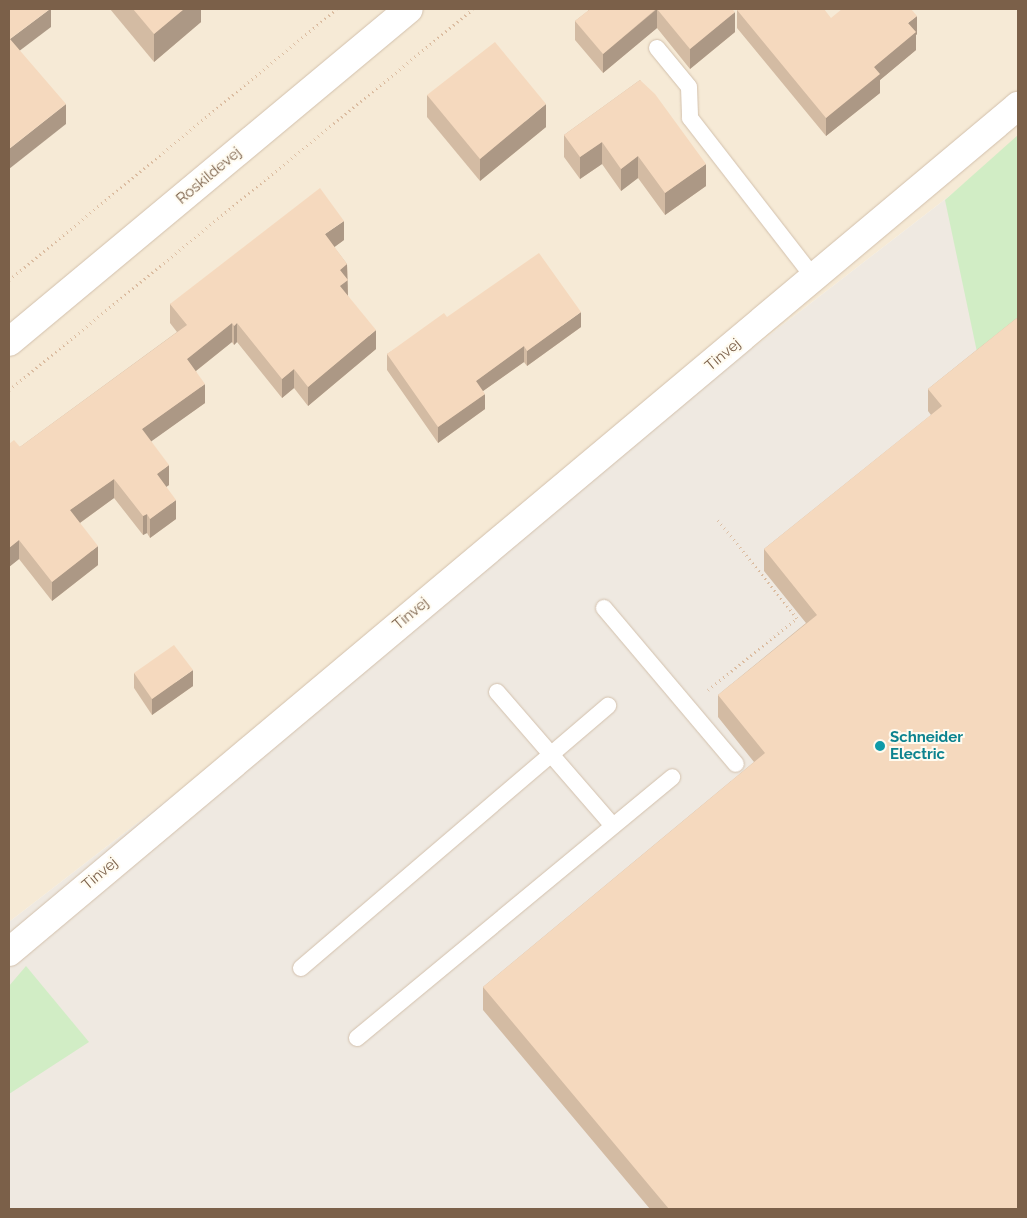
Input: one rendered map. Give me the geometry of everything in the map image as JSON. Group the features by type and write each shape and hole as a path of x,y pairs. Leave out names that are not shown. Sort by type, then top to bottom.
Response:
{"street":[{"name":"Roskildevej","path":"9,342 409,9"},
{"name":"Tinvej","path":"9,952 815,279 1018,106"}],"lane":[{"path":"657,48 689,87 690,118 815,279"},
{"path":"604,608 736,764"},
{"path":"497,692 549,755 613,826"},
{"path":"301,968 608,706"},
{"path":"357,1038 672,777"}],"path":[{"path":"9,280 337,9"},
{"path":"9,390 473,9"},
{"path":"687,707 797,618 717,519"}],"shaded area":[{"path":"9,9 1018,9 1018,143 9,922"},
{"path":"1018,143 1018,1209 9,1209 9,922"}],"green space":[{"path":"1018,135 1018,318 977,352 945,200"},
{"path":"26,966 89,1042 9,1094 9,986"}],"building":[{"path":"9,9 50,9 10,39 66,104 9,149"},
{"path":"133,9 184,9 154,34"},
{"path":"590,9 656,9 603,54 575,21"},
{"path":"657,9 732,9 735,12 690,49"},
{"path":"824,9 831,18 842,9 911,9 917,16 908,23 916,32 874,67 880,74 826,118 737,10"},
{"path":"495,42 546,104 480,159 427,95"},
{"path":"640,80 655,94 706,164 665,193 638,156 621,169 602,142 580,157 564,135"},
{"path":"320,188 344,221 325,234 347,264 340,270 348,280 340,286 376,330 308,387 294,369 282,379 237,323 234,326 232,323 187,359 205,384 142,429 169,465 157,474 176,500 150,519 147,514 143,516 114,479 70,510 98,546 52,582 19,540 9,548 9,444 14,440 20,447 187,325 170,304"},
{"path":"539,253 581,312 527,351 524,346 476,381 485,394 438,427 387,354 444,313 447,317"},
{"name":"Schneider Electric","path":"1018,317 1018,1209 669,1209 483,987 765,753 718,695 817,615 764,549 942,406 928,389"},
{"path":"174,645 193,670 152,699 134,673"}],"place":[{"name":"Schneider Electric","path":"880,746"}]}
